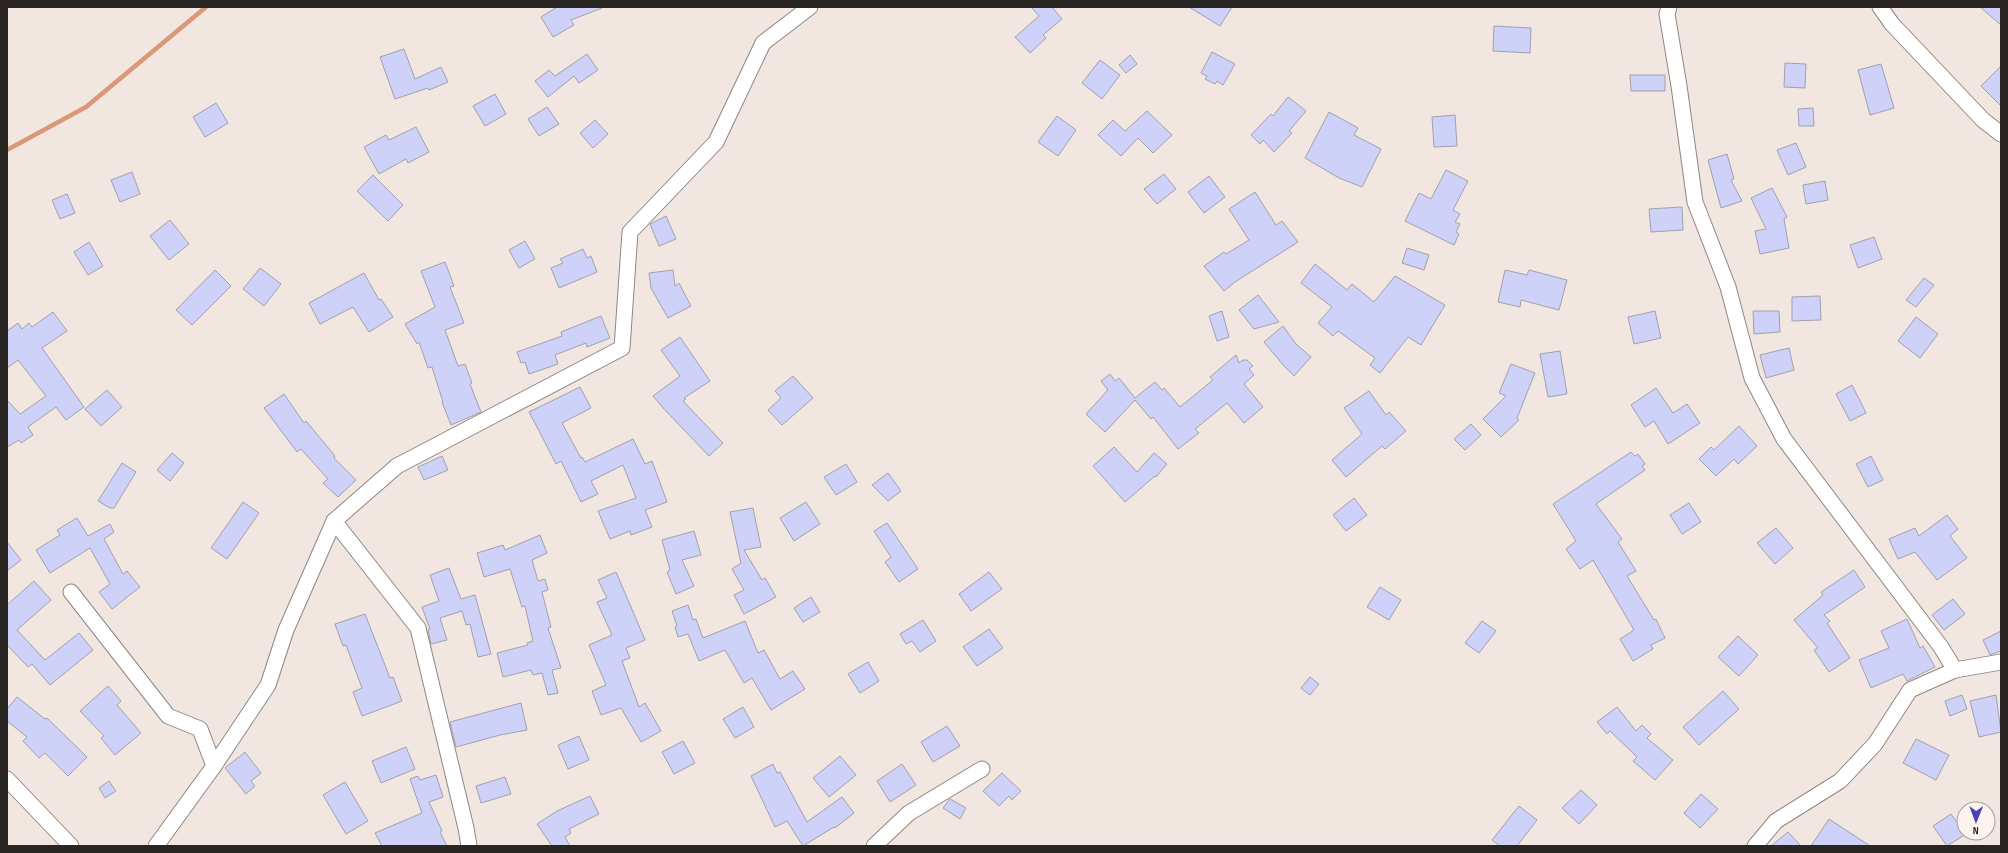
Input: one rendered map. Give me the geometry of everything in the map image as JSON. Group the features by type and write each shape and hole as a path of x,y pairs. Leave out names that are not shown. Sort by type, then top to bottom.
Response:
{"street":[{"path":"156,846 214,766 268,685 286,630 334,521 397,466 622,348 630,232 716,142 763,43 810,7"},
{"path":"1669,7 1667,14 1679,86 1695,202 1728,287 1752,378 1784,439 1932,635 1955,670"},
{"path":"1880,7 1892,24 1978,115 2001,134"},
{"path":"334,521 418,628 469,846"},
{"path":"71,592 168,716 200,729 214,766"},
{"path":"1756,846 1776,821 1840,781 1875,744 1910,690 1955,670 2001,662"},
{"path":"874,846 909,813 982,769"},
{"path":"7,779 70,846"}],"building":[{"path":"557,7 602,8 571,20 574,25 553,37 541,17"},
{"path":"1031,7 1052,7 1062,19 1043,35 1046,38 1030,53 1015,37 1039,16"},
{"path":"1189,7 1232,7 1220,26"},
{"path":"1980,7 2001,7 2001,25"},
{"path":"1494,26 1531,28 1530,53 1493,51"},
{"path":"404,49 415,79 441,67 448,82 429,90 428,88 395,99 380,57"},
{"path":"1212,52 1235,64 1223,85 1217,81 1215,84 1205,79 1207,76 1201,73"},
{"path":"587,54 598,70 579,83 574,76 548,97 535,81 549,70 555,76"},
{"path":"1130,55 1137,64 1126,73 1119,65"},
{"path":"1100,60 1120,75 1102,99 1082,83"},
{"path":"1785,63 1806,64 1805,88 1784,87"},
{"path":"1881,64 1894,108 1870,115 1858,70"},
{"path":"2001,66 2001,106 1981,86"},
{"path":"1630,75 1665,75 1665,91 1631,91"},
{"path":"495,94 506,114 485,126 473,106"},
{"path":"1288,97 1306,111 1289,131 1292,133 1274,152 1263,140 1260,144 1251,135 1271,114 1273,116"},
{"path":"216,103 228,123 205,137 193,117"},
{"path":"547,107 559,124 539,136 528,119"},
{"path":"1813,108 1814,126 1799,126 1798,109"},
{"path":"1147,111 1172,135 1153,153 1138,138 1121,156 1098,135 1113,120 1125,131"},
{"path":"1329,112 1358,128 1354,135 1381,149 1362,187 1339,178 1305,158"},
{"path":"1455,115 1457,146 1434,147 1432,117"},
{"path":"1057,116 1076,130 1058,156 1038,142"},
{"path":"595,120 608,134 593,148 580,133"},
{"path":"416,127 429,152 408,163 406,159 379,174 364,147 386,135 389,140"},
{"path":"1796,143 1806,167 1788,175 1777,150"},
{"path":"1727,154 1734,179 1731,180 1742,201 1721,208 1708,160"},
{"path":"1446,170 1468,181 1453,210 1460,214 1455,222 1460,224 1456,232 1459,234 1454,245 1405,221 1419,193 1431,199"},
{"path":"132,172 140,194 120,202 111,180"},
{"path":"1164,174 1176,189 1157,204 1144,189"},
{"path":"373,175 403,205 388,221 357,191"},
{"path":"1209,176 1225,197 1204,213 1188,192"},
{"path":"1825,181 1828,200 1806,204 1803,185"},
{"path":"1772,188 1787,217 1784,219 1789,248 1760,254 1755,231 1766,229 1751,198"},
{"path":"1255,192 1276,225 1282,221 1298,242 1235,282 1224,291 1204,266 1224,252 1226,254 1249,240 1229,209"},
{"path":"67,194 75,213 60,219 52,200"},
{"path":"1682,207 1683,230 1651,232 1649,209"},
{"path":"666,216 676,239 659,246 650,224"},
{"path":"170,220 189,244 169,260 150,236"},
{"path":"1874,237 1882,259 1858,268 1850,245"},
{"path":"525,241 535,259 519,268 509,250"},
{"path":"89,242 103,266 88,275 74,252"},
{"path":"1407,248 1429,255 1424,270 1402,263"},
{"path":"583,249 587,258 591,256 597,272 559,288 551,268 563,263 560,259"},
{"path":"445,262 454,286 450,287 464,323 445,330 458,366 465,364 472,383 470,384 481,412 451,425 442,402 432,367 428,368 419,342 417,344 405,324 435,307 421,271"},
{"path":"1315,264 1347,290 1352,284 1374,302 1395,276 1445,305 1421,345 1408,337 1380,373 1370,365 1375,358 1338,331 1333,336 1318,323 1332,307 1301,283"},
{"path":"260,268 281,284 264,306 243,289"},
{"path":"215,270 231,286 192,325 176,310"},
{"path":"673,270 675,286 679,283 691,306 668,318 651,288 649,273"},
{"path":"1505,270 1527,275 1529,270 1567,280 1559,310 1521,300 1520,307 1498,302"},
{"path":"364,273 379,300 381,299 393,317 369,332 353,307 320,324 309,303"},
{"path":"1924,278 1934,285 1916,307 1906,300"},
{"path":"1258,295 1279,322 1254,329 1239,310"},
{"path":"1820,296 1821,320 1792,321 1792,297"},
{"path":"1222,311 1229,337 1217,341 1209,316"},
{"path":"1655,311 1661,338 1634,344 1628,317"},
{"path":"1753,311 1779,311 1780,332 1754,334"},
{"path":"53,312 67,331 42,348 84,407 66,420 56,407 28,427 33,435 21,443 19,440 7,447 7,400 20,414 46,396 18,360 7,368 7,331 18,323 22,329 29,323 32,327"},
{"path":"601,316 610,338 587,347 586,343 555,355 558,364 529,374 525,362 521,363 517,352 562,336 561,332"},
{"path":"1916,317 1938,334 1920,358 1898,341"},
{"path":"1283,326 1296,344 1311,357 1294,376 1264,342"},
{"path":"680,337 710,381 684,398 686,399 683,401 723,443 709,456 653,396 680,376 661,350"},
{"path":"1789,348 1794,370 1766,378 1760,355"},
{"path":"1560,351 1567,394 1548,397 1540,354"},
{"path":"1236,355 1239,363 1243,360 1247,360 1253,366 1249,369 1254,375 1244,384 1263,407 1244,423 1227,403 1195,429 1199,433 1178,449 1153,417 1151,419 1135,400 1105,432 1086,414 1108,390 1101,381 1110,374 1115,381 1119,378 1135,398 1155,382 1162,390 1164,388 1180,407 1213,380 1210,377"},
{"path":"1511,364 1535,373 1517,418 1519,420 1501,437 1483,419 1506,396 1499,393"},
{"path":"793,376 813,398 782,425 768,410 781,398 775,391"},
{"path":"1852,385 1866,413 1850,421 1836,394"},
{"path":"580,387 591,408 562,423 581,458 582,457 585,462 633,439 645,464 652,461 667,502 645,510 652,527 631,535 630,531 610,539 598,511 636,498 623,465 591,481 598,494 581,502 561,461 556,464 529,412"},
{"path":"1656,388 1673,413 1687,404 1700,423 1668,444 1654,421 1645,427 1631,405"},
{"path":"107,390 122,407 101,426 85,409"},
{"path":"1369,391 1386,415 1389,412 1406,431 1385,449 1382,446 1346,477 1332,460 1362,434 1344,408"},
{"path":"284,394 304,423 306,421 335,456 334,458 356,480 338,497 323,483 328,479 301,449 297,452 264,408"},
{"path":"1471,424 1481,435 1465,450 1454,439"},
{"path":"1739,426 1757,446 1738,464 1734,459 1716,476 1699,459 1711,447 1714,450"},
{"path":"1114,447 1137,472 1154,453 1167,464 1156,477 1155,476 1125,502 1093,466"},
{"path":"1631,452 1635,456 1638,454 1645,464 1642,466 1645,470 1596,504 1622,539 1618,542 1636,571 1627,576 1654,620 1656,619 1665,638 1651,645 1653,649 1633,661 1620,639 1634,630 1593,560 1580,569 1566,549 1576,541 1553,504"},
{"path":"172,453 184,463 170,481 157,470"},
{"path":"442,456 448,470 424,480 418,467"},
{"path":"1871,456 1883,480 1868,487 1856,464"},
{"path":"122,463 136,472 114,508 110,508 98,501"},
{"path":"846,464 857,482 836,495 824,477"},
{"path":"888,473 901,491 888,501 872,485"},
{"path":"1354,498 1367,515 1346,531 1333,515"},
{"path":"243,502 259,513 227,559 211,548"},
{"path":"806,502 820,524 794,541 780,518"},
{"path":"1689,503 1701,522 1682,534 1670,515"},
{"path":"753,508 761,547 744,550 762,580 765,578 776,597 744,614 734,595 744,590 732,569 741,563 730,512"},
{"path":"1947,515 1958,529 1950,536 1967,558 1937,580 1915,552 1898,559 1889,539 1915,528 1919,536"},
{"path":"77,518 88,536 110,524 114,532 104,539 123,574 127,571 140,587 112,609 99,592 110,584 90,548 50,573 36,550 60,535 57,530"},
{"path":"887,523 918,569 899,582 885,562 891,557 874,531"},
{"path":"1776,528 1793,548 1775,564 1757,543"},
{"path":"694,531 701,555 682,560 694,586 676,594 667,572 670,570 662,540"},
{"path":"540,535 547,553 532,560 538,581 545,579 548,590 542,592 551,627 548,628 561,668 552,670 558,693 548,695 542,673 533,675 531,670 503,677 497,653 528,645 527,643 533,641 525,606 522,607 510,569 484,577 477,553 503,545 505,550"},
{"path":"7,542 21,560 7,571"},
{"path":"449,568 461,599 475,595 491,654 478,657 470,624 466,625 462,611 440,618 447,640 431,644 428,630 430,629 422,607 439,601 430,575"},
{"path":"1854,570 1865,587 1824,615 1830,621 1827,623 1850,658 1829,672 1814,650 1818,648 1794,620 1823,595 1821,592"},
{"path":"616,572 645,640 626,648 630,658 622,661 639,707 645,703 661,731 641,742 621,708 601,715 592,691 606,685 589,645 612,635 597,602 607,598 598,580"},
{"path":"989,572 1002,589 971,611 959,594"},
{"path":"34,581 51,600 17,630 45,660 79,633 93,650 50,685 32,664 28,667 7,645 7,605"},
{"path":"1380,587 1401,600 1389,620 1367,607"},
{"path":"811,597 820,612 803,622 794,608"},
{"path":"1953,599 1965,614 1944,630 1932,615"},
{"path":"688,605 693,620 696,619 703,638 745,621 758,653 764,650 780,679 793,671 805,689 771,710 752,678 744,683 725,650 699,661 688,634 678,637 675,627 677,626 672,611"},
{"path":"365,614 390,678 393,677 402,701 362,716 353,692 362,688 346,645 343,646 335,624"},
{"path":"1907,619 1920,648 1923,646 1935,667 1907,681 1903,674 1871,688 1859,660 1889,648 1881,631"},
{"path":"923,620 936,641 920,652 912,641 906,644 900,634"},
{"path":"1482,621 1496,631 1479,653 1465,643"},
{"path":"989,629 1003,648 977,666 963,647"},
{"path":"2001,631 2001,651 1990,655 1983,640"},
{"path":"1738,636 1758,655 1739,676 1718,657"},
{"path":"868,662 879,681 860,693 848,674"},
{"path":"1310,677 1319,684 1310,695 1301,688"},
{"path":"108,686 121,701 117,705 141,733 115,755 101,738 104,736 80,711"},
{"path":"1723,691 1739,709 1699,745 1683,727"},
{"path":"1962,695 1967,709 1950,716 1945,701"},
{"path":"1996,695 2001,732 1979,737 1970,701"},
{"path":"17,697 45,719 47,718 87,757 68,776 45,753 39,758 23,741 27,737 7,721 7,709"},
{"path":"521,703 527,730 500,735 456,747 450,722"},
{"path":"743,707 754,727 735,738 723,719"},
{"path":"1617,707 1636,731 1642,725 1651,734 1647,738 1673,760 1655,780 1633,761 1637,757 1610,731 1607,734 1597,722"},
{"path":"947,726 960,746 933,762 921,742"},
{"path":"579,736 589,760 568,769 558,745"},
{"path":"1916,739 1949,755 1936,780 1903,763"},
{"path":"683,741 695,763 674,774 662,752"},
{"path":"406,747 415,769 381,783 372,761"},
{"path":"245,752 261,773 251,781 255,786 246,794 225,768"},
{"path":"840,756 856,775 829,797 813,778"},
{"path":"773,764 777,773 780,772 807,822 842,797 854,813 835,828 834,827 803,846 787,821 775,827 751,776"},
{"path":"902,764 916,785 890,802 877,781"},
{"path":"1002,773 1021,791 1012,800 1009,796 999,806 983,791"},
{"path":"436,775 443,797 429,802 447,846 382,846 375,833 422,813 410,779 418,776 420,780"},
{"path":"505,777 511,794 481,803 476,786"},
{"path":"109,781 116,791 105,798 99,788"},
{"path":"345,782 368,821 346,834 323,795"},
{"path":"1581,790 1597,805 1579,824 1562,808"},
{"path":"1701,794 1718,809 1700,828 1684,813"},
{"path":"590,796 599,814 569,829 571,833 565,837 570,846 552,846 537,824 557,811"},
{"path":"950,799 966,808 960,819 943,808"},
{"path":"1519,806 1537,820 1517,846 1500,846 1492,840"},
{"path":"1951,814 1956,821 1956,840 1947,846 1933,826"},
{"path":"1829,819 1870,846 1811,846"},
{"path":"1788,832 1801,846 1771,846"}],"waterway":[{"path":"7,150 86,107 206,7"}]}
